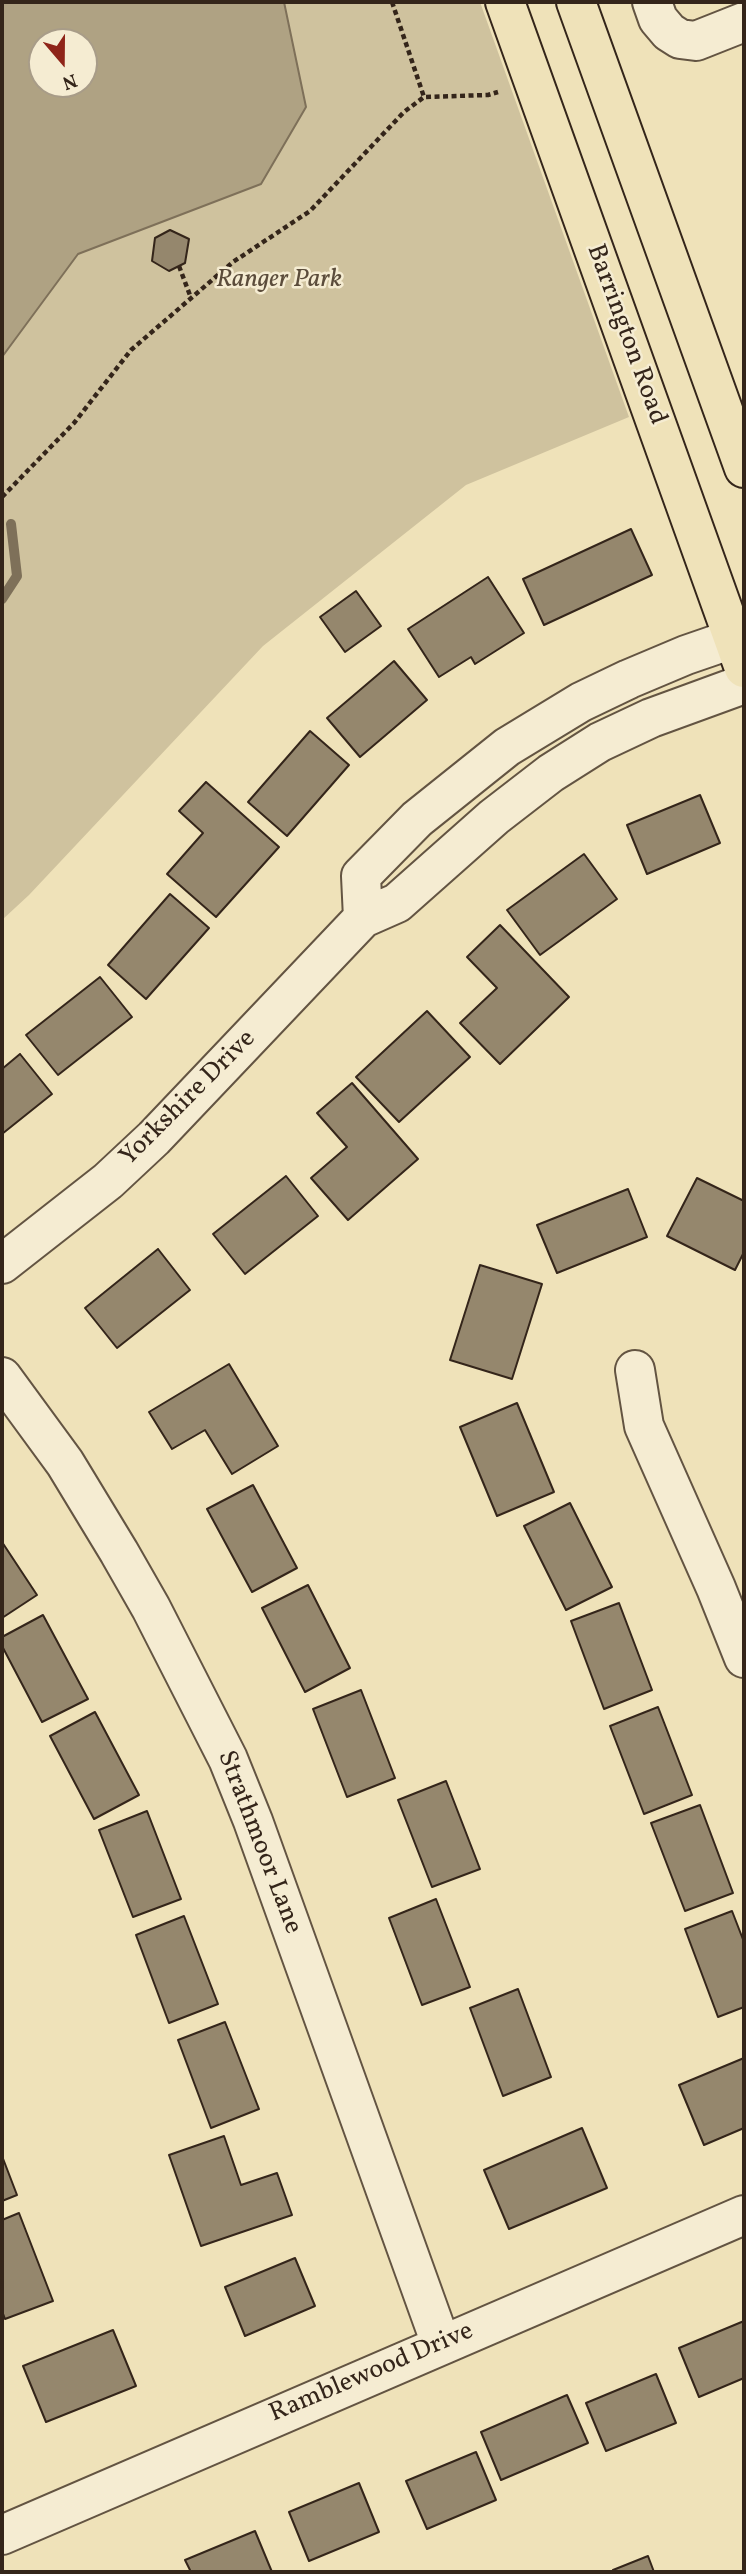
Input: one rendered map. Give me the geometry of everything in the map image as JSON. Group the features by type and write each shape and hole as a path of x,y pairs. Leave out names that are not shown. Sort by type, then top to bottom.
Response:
{"main road":[{"name":"Barrington Road","path":"505,2 741,647"},
{"path":"576,2 744,468"}],"street":[{"path":"652,2 658,19 669,32 680,39 696,41 744,22"},
{"path":"363,918 362,876 417,819 508,747 582,702 629,679 686,655 741,647"},
{"name":"Yorkshire Drive","path":"2,1264 108,1181 154,1138 363,918 397,903 494,817 551,773 600,742 651,718 744,684"},
{"path":"635,1370 644,1426 744,1658"},
{"name":"Strathmoor Lane","path":"2,1377 65,1463 119,1552 151,1608 228,1759 253,1821 441,2344"},
{"name":"Ramblewood Drive","path":"2,2535 744,2215"}],"path":[{"path":"392,2 424,97"},
{"path":"2,497 74,423 131,351 233,262 310,211 404,112 424,97 488,95 503,90"},
{"path":"180,266 191,298"},
{"path":"2,488 11,490"}],"green space":[{"name":"Ranger Park","path":"2,2 480,2 629,417 466,485 263,646 29,895 2,920"}],"shaded area":[{"path":"2,2 284,2 306,107 261,184 78,254 2,357"}],"building":[{"path":"170,230 189,239 185,263 169,271 152,261 155,238"},
{"path":"631,529 652,575 544,625 523,579"},
{"path":"488,577 524,633 475,664 471,657 439,677 408,629"},
{"path":"356,591 381,626 345,652 320,617"},
{"path":"394,661 427,700 360,757 327,718"},
{"path":"310,731 349,765 287,836 248,802"},
{"path":"206,782 279,847 216,917 167,874 203,833 179,811"},
{"path":"700,795 720,843 647,874 627,825"},
{"path":"584,854 617,899 540,955 507,910"},
{"path":"170,894 209,928 146,999 108,965"},
{"path":"500,925 569,997 500,1064 460,1023 497,988 467,957"},
{"path":"100,977 132,1017 58,1075 26,1035"},
{"path":"427,1011 470,1057 399,1122 356,1077"},
{"path":"20,1054 52,1094 2,1134 2,1069"},
{"path":"352,1083 418,1159 348,1220 311,1178 347,1147 317,1113"},
{"path":"286,1176 318,1216 245,1274 213,1234"},
{"path":"697,1178 744,1201 744,1252 735,1270 667,1236"},
{"path":"628,1189 647,1237 557,1273 537,1225"},
{"path":"158,1249 190,1290 117,1348 85,1308"},
{"path":"480,1265 542,1284 512,1379 450,1360"},
{"path":"229,1364 278,1446 232,1474 205,1430 172,1449 149,1412"},
{"path":"517,1403 554,1492 497,1516 460,1427"},
{"path":"253,1485 297,1568 252,1592 207,1509"},
{"path":"570,1503 612,1587 566,1610 524,1526"},
{"path":"2,1542 37,1595 2,1618"},
{"path":"308,1585 350,1668 305,1692 262,1608"},
{"path":"619,1603 652,1690 604,1709 571,1621"},
{"path":"43,1615 88,1699 42,1722 2,1646 2,1637"},
{"path":"361,1690 395,1778 347,1797 313,1709"},
{"path":"658,1707 692,1795 644,1814 610,1726"},
{"path":"95,1712 139,1795 94,1819 50,1736"},
{"path":"446,1781 480,1869 432,1887 398,1800"},
{"path":"700,1805 733,1893 685,1911 651,1823"},
{"path":"147,1811 181,1899 133,1917 99,1830"},
{"path":"436,1899 470,1987 422,2005 389,1918"},
{"path":"732,1911 744,1942 744,2007 718,2017 685,1929"},
{"path":"184,1916 218,2004 169,2023 136,1935"},
{"path":"518,1989 551,2077 503,2096 470,2008"},
{"path":"225,2022 259,2109 211,2128 178,2040"},
{"path":"744,2058 744,2128 704,2145 679,2085"},
{"path":"582,2128 607,2188 509,2229 484,2170"},
{"path":"224,2136 241,2185 277,2173 292,2215 201,2246 169,2155"},
{"path":"2,2156 17,2195 2,2201"},
{"path":"19,2213 53,2301 5,2319 2,2311 2,2220"},
{"path":"295,2258 315,2306 245,2336 225,2287"},
{"path":"744,2321 744,2378 699,2397 679,2348"},
{"path":"113,2330 136,2386 46,2422 23,2366"},
{"path":"656,2374 676,2423 606,2451 586,2403"},
{"path":"567,2395 588,2443 501,2480 481,2432"},
{"path":"476,2452 496,2500 427,2529 406,2481"},
{"path":"359,2483 379,2532 309,2561 289,2512"},
{"path":"255,2531 272,2572 191,2572 185,2560"},
{"path":"648,2556 654,2572 613,2570"}],"waterway":[{"path":"2,599 17,576 11,524"}]}
